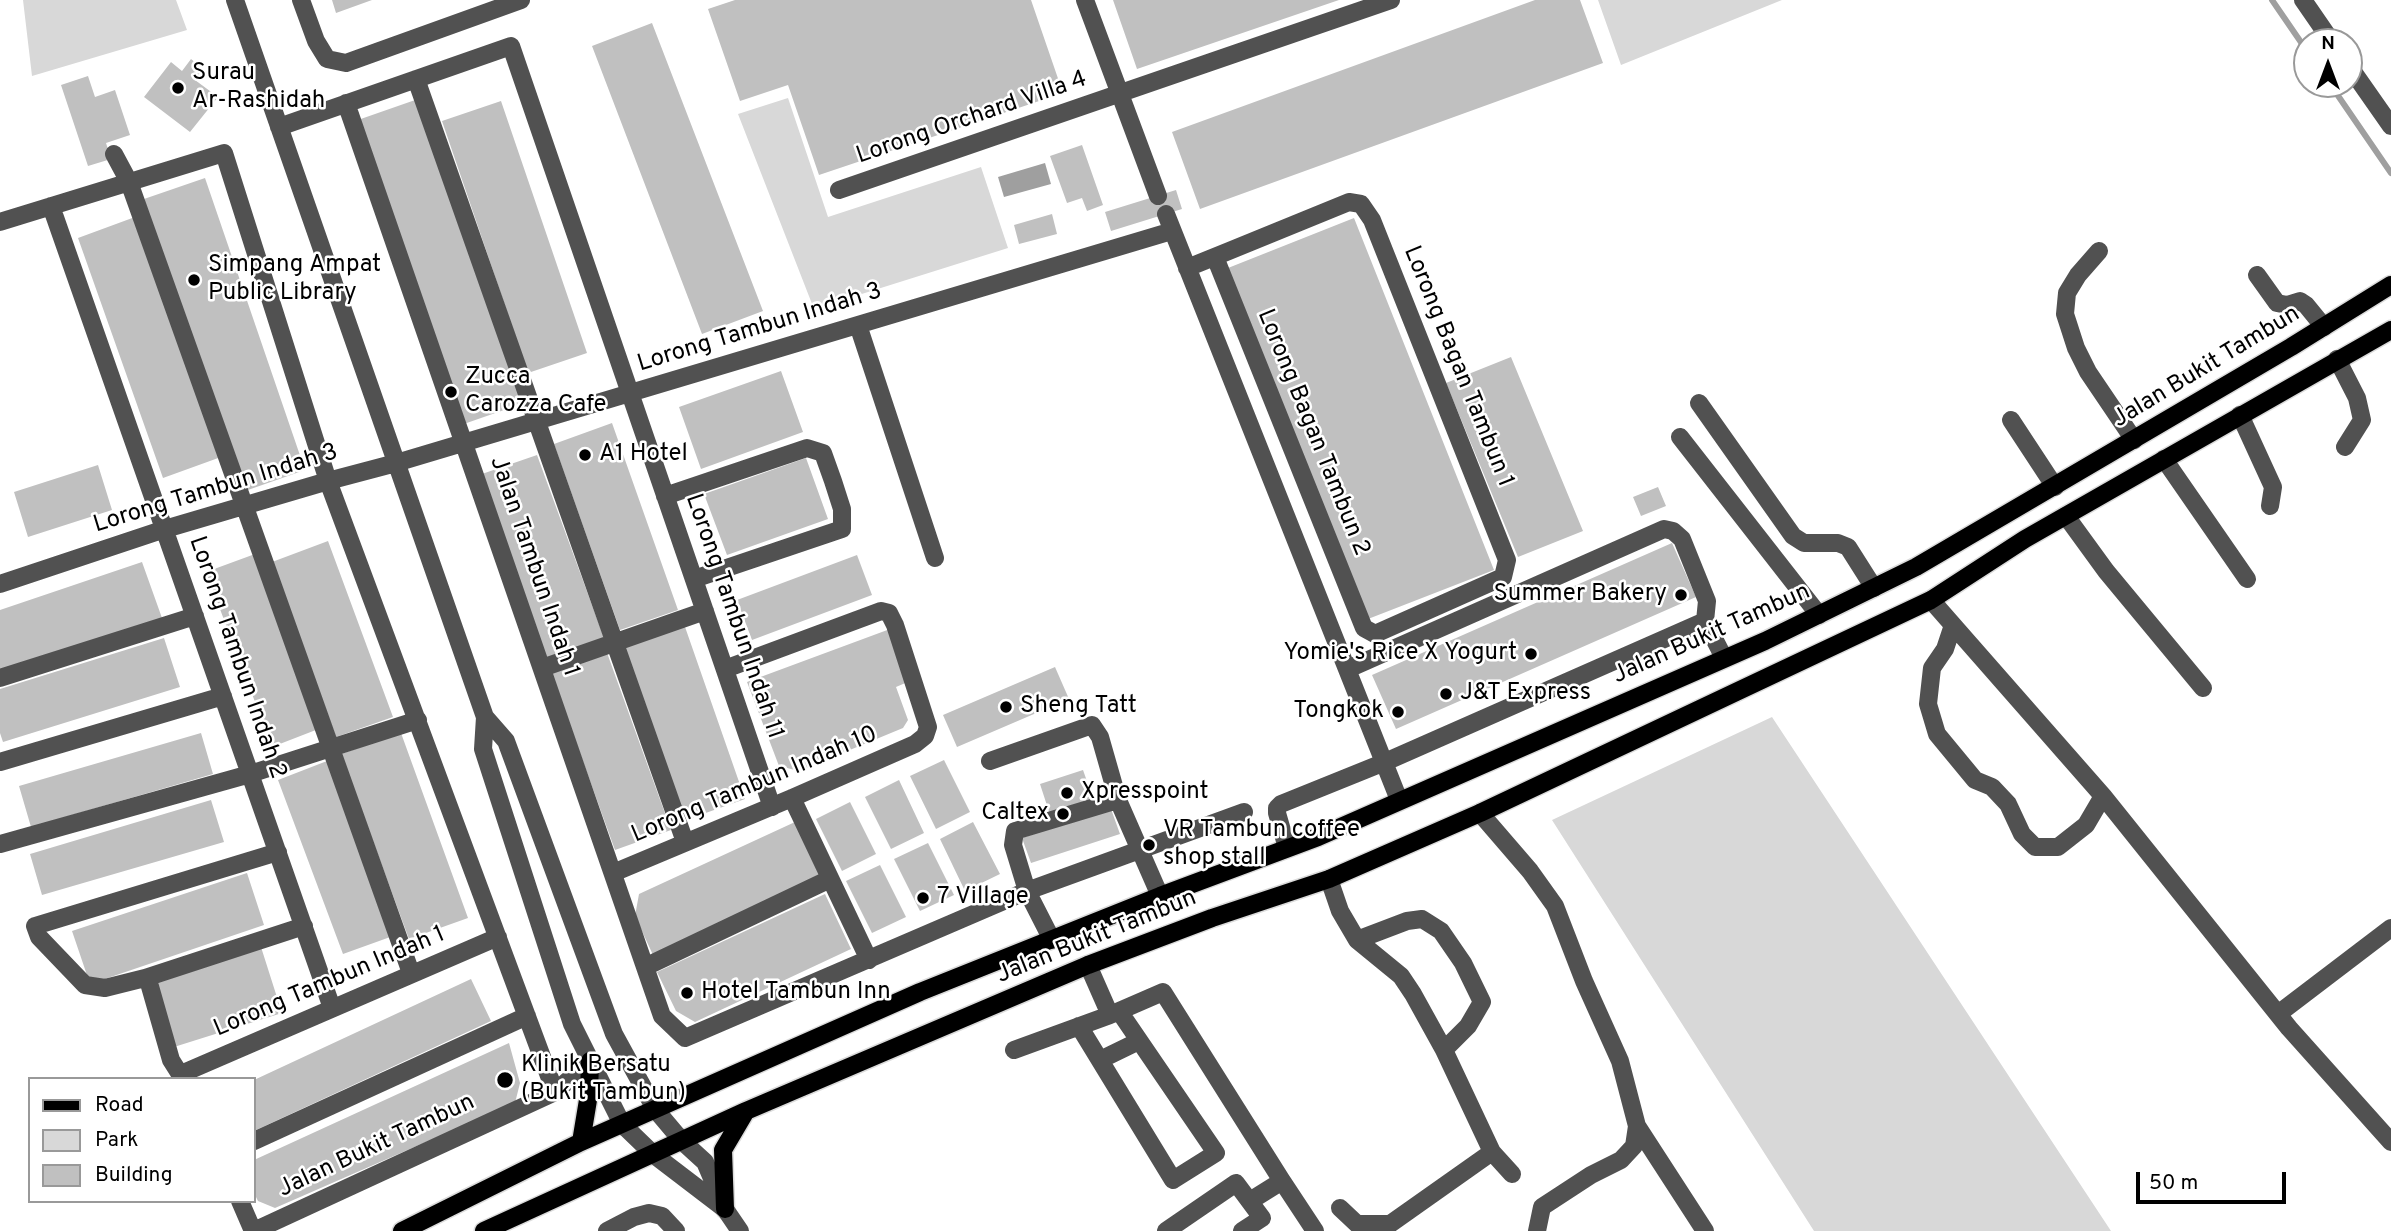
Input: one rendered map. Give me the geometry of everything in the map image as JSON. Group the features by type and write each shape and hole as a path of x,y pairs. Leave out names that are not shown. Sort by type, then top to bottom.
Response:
{"main road":[{"name":"Jalan Bukit Tambun","path":"402,1231 581,1142 920,992 1287,848 1724,659 1819,615 1916,567 2055,487 2391,285"},
{"name":"Jalan Bukit Tambun","path":"484,1231 746,1111 1088,965 1212,918 1329,879 1480,813 1930,600 2164,459 2337,359 2390,333"},
{"path":"581,1142 589,1094 590,1061"},
{"path":"725,1209 723,1150 746,1111"}],"street":[{"path":"235,0 485,717 506,741 607,1019 655,1108 682,1141 705,1163 725,1209 740,1231"},
{"path":"301,0 316,41 327,59 346,63 482,7 522,0"},
{"path":"1085,0 1158,196"},
{"name":"Lorong Orchard Villa 4","path":"839,190 1391,0"},
{"path":"2303,0 2322,28"},
{"name":"Lorong Tambun Indah 11","path":"416,79 511,46 772,807"},
{"path":"279,127 416,79 685,842"},
{"path":"2363,86 2391,126"},
{"name":"Jalan Tambun Indah 1","path":"346,103 662,1016 685,1038 869,960"},
{"path":"0,222 224,153 328,481 555,1092"},
{"path":"114,154 129,182 411,973"},
{"name":"Lorong Bagan Tambun 1","path":"1215,257 1349,202 1361,204 1372,220 1507,560 1503,577 1375,635 1364,628"},
{"name":"Lorong Tambun Indah 2","path":"51,206 332,1008"},
{"name":"Lorong Tambun Indah 3","path":"0,584 165,529 465,443 858,325 1169,222 1187,268"},
{"path":"2099,251 2078,275 2067,293 2065,314 2076,348 2088,372 2134,440"},
{"path":"1215,257 1187,268 1399,800"},
{"name":"Lorong Bagan Tambun 2","path":"1215,257 1364,628"},
{"path":"2256,275 2277,303 2287,305 2300,301 2324,327"},
{"path":"858,325 935,558"},
{"path":"2337,359 2357,398 2362,421 2345,447"},
{"path":"1699,403 1793,536 1804,543 1838,543 1848,547 1874,588"},
{"path":"2240,415 2273,487 2270,506"},
{"path":"2011,421 2055,487"},
{"path":"1680,438 1819,615"},
{"path":"665,496 807,448 815,448 823,453 833,481 842,509 842,529 694,579"},
{"path":"2164,459 2246,579"},
{"path":"2066,516 2106,570 2203,688"},
{"path":"1348,669 1664,529 1673,531 1682,539 1707,601 1705,621 1724,659"},
{"path":"1930,600 2103,796 2278,1014 2391,1142"},
{"path":"542,668 705,611"},
{"name":"Lorong Tambun Indah 10","path":"613,873 915,744 925,736 928,727 889,613 881,611 724,669"},
{"path":"0,678 195,616"},
{"path":"1287,848 1277,813 1281,804 1385,762 1705,621"},
{"path":"1952,625 1945,649 1931,668 1928,704 1937,734 1960,764 1975,780 1992,787 2008,804 2022,834 2035,847 2058,847 2086,825 2103,796"},
{"path":"0,762 223,696"},
{"path":"485,717 483,749 572,1024 590,1061 622,1124 653,1154 725,1209"},
{"path":"0,844 250,774 418,720"},
{"path":"990,761 1092,725 1100,737 1118,800 1160,896"},
{"path":"792,798 869,960 1027,891 1244,812"},
{"path":"1052,940 1027,891 1013,845 1015,831 1118,800"},
{"path":"1480,813 1530,871 1555,906 1619,1061 1637,1125 1705,1231"},
{"path":"278,852 36,926 39,937 85,985 105,988 145,978 304,926"},
{"path":"645,967 830,879"},
{"path":"1329,879 1340,911 1357,940 1401,976 1444,1050 1492,1152 1512,1174"},
{"path":"1357,940 1407,921 1422,919 1441,931 1463,963 1482,1002 1468,1026 1444,1050"},
{"path":"2278,1014 2391,928"},
{"name":"Lorong Tambun Indah 1","path":"182,1076 498,937"},
{"path":"1079,1026 1173,1180 1216,1153 1139,1041 1114,1013 1088,965"},
{"path":"145,978 149,983 171,1060 182,1076"},
{"path":"1014,1050 1163,992 1315,1231"},
{"path":"256,1140 527,1016"},
{"path":"1100,1060 1139,1041"},
{"name":"Jalan Bukit Tambun","path":"254,1231 555,1092 590,1061"},
{"path":"1537,1231 1542,1207 1591,1175 1621,1160 1633,1146 1637,1125"},
{"path":"1339,1208 1357,1224 1390,1224 1492,1152"},
{"path":"1250,1201 1282,1181"},
{"path":"1166,1231 1236,1183 1262,1218 1242,1231"},
{"path":"241,1203 254,1231"},
{"path":"607,1231 634,1217 649,1213 663,1216 676,1231"}],"green space":[{"path":"23,0 176,0 187,30 32,76"},
{"path":"1598,0 1782,0 1621,65"},
{"path":"788,98 828,217 981,167 1008,248 814,309 738,114"},
{"path":"1772,717 2111,1231 1814,1231 1552,820"}],"shaded area":[{"path":"1045,163 1051,184 1004,197 998,177"}],"building":[{"path":"332,0 372,0 336,13"},
{"path":"735,0 1031,0 1063,93 819,175 788,85 740,101 708,9"},
{"path":"1113,0 1339,0 1137,69"},
{"path":"1535,0 1580,0 1603,63 1200,209 1172,132"},
{"path":"652,23 763,311 702,334 592,46"},
{"name":"Surau Ar-Rashidah","path":"191,59 203,69 195,80 218,97 190,132 144,97 171,62 182,71"},
{"path":"88,76 95,97 115,90 130,135 106,143 111,159 88,166 61,85"},
{"path":"418,99 524,403 461,425 355,121"},
{"path":"501,101 587,353 528,373 442,121"},
{"path":"1082,145 1103,205 1087,211 1082,198 1067,203 1050,156"},
{"path":"205,178 305,470 245,491 144,199"},
{"path":"1176,190 1182,209 1111,231 1105,212"},
{"path":"1052,214 1057,234 1019,244 1014,225"},
{"path":"135,217 221,457 163,478 78,238"},
{"path":"1354,218 1494,570 1368,619 1228,268"},
{"path":"1511,357 1583,531 1518,557 1446,383"},
{"path":"781,371 803,432 701,469 679,407"},
{"path":"612,423 678,610 620,630 554,444"},
{"path":"537,455 604,638 545,659 479,475"},
{"path":"806,458 828,519 727,555 704,494"},
{"path":"98,465 112,510 28,537 14,492"},
{"path":"1658,487 1666,506 1641,516 1633,497"},
{"path":"328,541 393,717 336,737 272,562"},
{"path":"1672,543 1696,597 1396,729 1372,675"},
{"path":"255,554 321,728 272,747 206,572"},
{"path":"857,555 872,595 752,640 737,600"},
{"path":"142,562 162,618 0,673 0,610"},
{"path":"684,624 745,799 686,820 624,645"},
{"path":"890,629 910,681 896,687 908,720 903,728 799,771 779,766 747,682"},
{"path":"164,638 180,687 3,742 0,733 0,689"},
{"path":"606,650 671,830 615,850 550,670"},
{"name":"Sheng Tatt","path":"1055,667 1069,699 957,747 943,715"},
{"path":"201,733 213,774 31,827 19,786"},
{"path":"401,733 468,918 409,939 341,754"},
{"path":"944,760 970,812 936,829 910,776"},
{"path":"327,761 393,936 343,954 278,780"},
{"path":"1083,770 1094,801 1111,809 1120,834 1031,863 1022,838 1054,827 1040,784"},
{"path":"899,780 924,833 891,849 865,797"},
{"path":"211,800 224,842 42,895 30,854"},
{"path":"850,802 876,854 842,871 816,819"},
{"path":"795,822 821,877 653,955 635,916 639,894"},
{"path":"973,822 1000,874 965,891 940,839"},
{"path":"928,843 954,895 920,911 894,859"},
{"path":"880,865 906,917 872,933 846,881"},
{"path":"247,873 264,925 90,984 72,931"},
{"path":"825,894 851,949 695,1022 676,1011 657,972"},
{"path":"261,947 282,1013 174,1047 153,982"},
{"path":"471,979 491,1021 256,1130 256,1079"},
{"path":"509,1043 520,1083 515,1103 275,1208 258,1201 256,1197 256,1159"}],"waterway":[{"path":"2272,0 2293,31"},
{"path":"2340,98 2391,173"}],"place":[{"name":"Surau Ar-Rashidah","path":"178,88"},
{"name":"Simpang Ampat Public Library","path":"194,280"},
{"name":"Zucca Carozza Cafe","path":"451,392"},
{"name":"A1 Hotel","path":"585,455"},
{"name":"Summer Bakery","path":"1681,595"},
{"name":"Yomie's Rice X Yogurt","path":"1531,654"},
{"name":"J&T Express","path":"1446,694"},
{"name":"Sheng Tatt","path":"1006,707"},
{"name":"Tongkok","path":"1398,712"},
{"name":"Xpresspoint","path":"1067,793"},
{"name":"Caltex","path":"1063,814"},
{"name":"VR Tambun coffee shop stall","path":"1149,845"},
{"name":"7 Village","path":"923,898"},
{"name":"Hotel Tambun Inn","path":"687,993"},
{"name":"Klinik Bersatu (Bukit Tambun)","path":"505,1080"}]}
